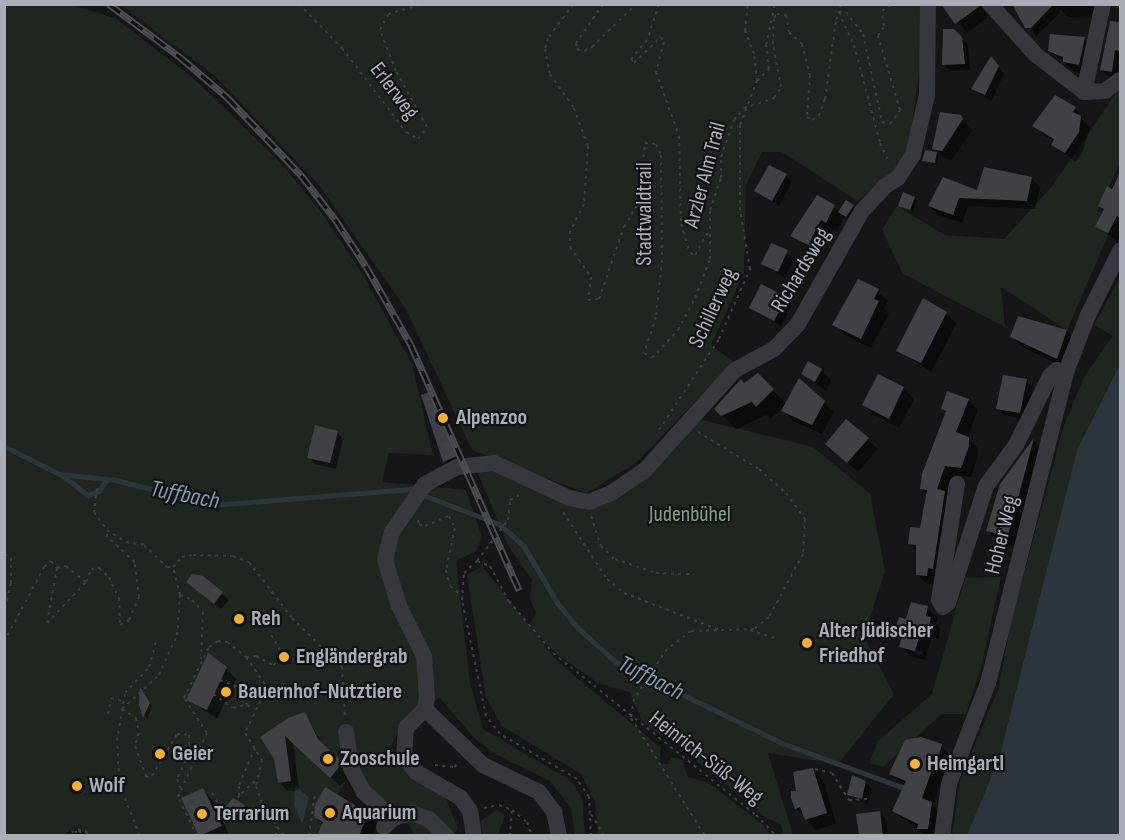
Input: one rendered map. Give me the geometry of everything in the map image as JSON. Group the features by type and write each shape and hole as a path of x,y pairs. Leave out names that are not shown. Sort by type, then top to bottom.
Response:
{"street":[{"name":"Richardsweg","path":"589,502 611,493 645,470 735,370 774,349 798,324 862,211 884,187 898,178 916,145 927,95 927,4"},
{"path":"990,4 1035,54 1084,92 1105,92 1120,80"},
{"path":"1084,92 1103,4"},
{"name":"Hoher Weg","path":"942,836 949,784 988,683 1066,372 1088,315 1120,250"},
{"path":"957,484 939,600 943,607 948,603 986,486 1016,445 1050,375 1057,370 1066,372"},
{"path":"559,836 554,812 539,792 483,765 425,709 424,656 399,606 385,560 392,532 417,494 425,484 452,462 494,464 569,498 589,502"},
{"path":"425,709 406,728 404,757 416,772 456,793 470,811 474,836"},
{"path":"346,732 351,768 364,792 388,822 419,814 446,836"}],"path":[{"name":"Erlerweg","path":"300,4 342,48 406,132 418,139 423,137 427,126 396,71 380,30 388,14 424,4"},
{"name":"Stadtwaldtrail","path":"573,4 548,38 545,49 550,74 574,108 588,146 584,204 570,231 570,247 591,277 588,300 599,299 610,275 620,235 639,202 645,143 656,144 661,155 662,260 656,317 644,353 652,358 678,330 695,298 710,259 710,229"},
{"path":"603,4 576,43 577,49 584,51 592,47 636,4"},
{"name":"Arzler Alm Trail","path":"659,4 647,40 631,59 634,63 661,37 664,42 656,72 679,136 681,224 692,255 710,229 710,210 721,178 726,139 744,108 778,94 781,87 772,28 774,18 782,13 786,15 791,36 802,44 808,65 807,117 812,120 819,116 839,12"},
{"path":"748,4 745,32 754,54 757,81"},
{"name":"Schillerweg","path":"653,439 719,339 750,269 741,210 740,125 744,108 757,81 769,69 766,45 775,4"},
{"path":"841,4 839,12 854,45 880,143 889,162 881,176 884,187"},
{"path":"839,12 846,12 862,34 882,122 890,124 900,110 878,36 884,26 882,11 892,4"},
{"path":"686,424 759,469 786,493 805,519 803,554 770,617 747,630"},
{"path":"452,462 450,450 446,440 441,449 439,443 443,437 450,450 454,458 452,462"},
{"path":"97,488 94,512 107,530 126,542 144,545 167,567 173,567 182,558 193,555 233,556 249,562 292,618 342,667 346,732"},
{"path":"532,496 521,493 510,500 508,520 477,561 464,573 462,596 486,716 500,734 577,779 589,797 591,836"},
{"path":"417,494 422,504 419,525 449,516 455,528 446,570 450,586 462,596"},
{"path":"569,498 561,508 607,579 624,593 724,632"},
{"path":"589,502 601,546 615,559 656,573 694,574"},
{"path":"57,568 47,623 86,582 91,569 99,568 119,598 120,625 129,620 139,597 135,562 106,537 107,530"},
{"path":"4,554 11,558 11,583 4,611"},
{"path":"4,642 44,567 51,561 57,568"},
{"name":"Heinrich-Süß-Weg","path":"477,561 490,566 509,601 553,653 631,718 756,815 776,836"},
{"path":"57,568 66,566 86,582"},
{"path":"122,709 159,675 173,647 180,595 173,567"},
{"path":"180,595 192,600 203,612 201,660"},
{"path":"705,836 631,718 634,699 663,656 691,631 747,630 775,638"},
{"path":"246,657 256,656 273,665 284,657 269,631"},
{"path":"140,836 120,786 117,741 123,701 128,687 149,668 156,641"},
{"path":"197,836 178,797 207,733 184,698 208,647 218,641 227,642 246,657 267,687 254,710 245,733 263,762 255,781 223,814 212,794"},
{"path":"220,680 241,689 247,705 254,710"},
{"path":"213,694 236,708 247,705"},
{"path":"108,714 111,698 123,701"},
{"path":"122,709 136,718 139,733 135,746 146,777 152,776 177,734 189,735 189,754 177,779 182,791"},
{"path":"238,796 239,785 255,748"},
{"path":"426,765 454,767 470,753"},
{"path":"815,769 832,773 849,800 867,799"},
{"path":"255,781 264,809 284,836"},
{"path":"309,836 315,793"},
{"path":"470,811 499,805 512,810 527,822 532,836"},
{"path":"354,836 363,816 356,810"},
{"path":"510,836 512,810"},
{"path":"591,814 604,836"},
{"path":"276,826 276,836"},
{"path":"67,836 78,828 95,836"},
{"path":"67,836 78,831 87,836"}],"green space":[{"path":"923,4 925,24 909,148 897,169 857,201 782,152 762,152 746,185 744,273 711,345 733,362 637,462 587,493 472,450 406,309 319,185 216,77 121,5"},
{"path":"5,5 71,5 115,18 192,77 281,163 325,217 363,275 412,364 433,455 389,453 382,482 466,490 482,537 476,551 456,561 470,683 483,729 570,780 582,798 585,835 575,835 571,808 550,781 497,755 476,740 440,698 410,712 391,745 407,773 442,790 458,828 454,835 414,835 401,810 367,789 345,764 345,783 337,796 368,813 359,835 5,836"},
{"path":"1120,87 1120,163 1097,211 1115,219 1067,330 1001,287 1005,327 903,274 882,230 897,206 945,235 1004,239 1053,185"},
{"path":"1120,278 1120,363 1077,450 999,758 967,835 952,836 960,780 998,690 1012,618 1064,425 1084,377 1113,336 1094,325"},
{"name":"Judenbühel","path":"694,418 813,447 870,494 885,571 864,637 894,694 838,764 768,753 793,835 784,835 781,825 765,817 682,749 643,723 629,692 598,683 558,655 528,626 536,614 530,598 532,580 509,547 477,471 493,468 606,502"},
{"path":"482,566 557,661 661,748 659,763 668,764 671,757 682,760 688,777 709,783 762,824 770,835 598,835 595,801 581,774 502,726 486,698 467,575"},
{"path":"1001,577 981,667 966,714 942,714 883,767 869,763 878,741 932,694 965,578"},
{"path":"497,809 505,816 498,835 483,835 481,821"}],"shaded area":[{"path":"1120,364 1120,835 967,835 999,758 1077,450"},
{"path":"295,785 309,798 302,824 294,805"}],"building":[{"path":"941,4 980,4 980,6 955,24"},
{"path":"1012,4 1054,4 1031,28 1025,28"},
{"path":"1110,21 1120,22 1120,51 1115,50 1112,72 1100,70"},
{"path":"943,29 954,29 962,37 965,64 942,65"},
{"path":"1050,34 1085,37 1079,65 1063,62 1063,57 1048,51"},
{"path":"991,56 999,66 985,95 971,89"},
{"path":"1055,95 1076,107 1073,112 1081,116 1079,132 1065,153 1051,145 1054,139 1032,126"},
{"path":"940,112 961,115 963,119 942,151 932,149"},
{"path":"925,150 937,152 935,163 922,161"},
{"path":"769,165 787,174 772,201 754,191"},
{"path":"984,167 1032,177 1027,201 959,198 953,215 928,206 943,177 977,190"},
{"path":"1120,172 1120,218 1117,216 1108,233 1095,227 1104,209 1098,206 1107,186 1112,189"},
{"path":"903,192 915,197 910,210 898,206"},
{"path":"817,195 835,205 826,223 821,220 808,245 790,236"},
{"path":"846,200 854,205 846,217 838,212"},
{"path":"771,243 788,250 778,272 761,264"},
{"path":"858,279 879,289 874,299 879,301 861,339 832,325"},
{"path":"761,284 787,297 774,321 749,308"},
{"path":"923,298 947,312 921,363 896,351"},
{"path":"1018,316 1067,330 1057,359 1010,337"},
{"path":"808,361 822,369 815,382 801,374"},
{"path":"758,373 774,389 756,407 752,402 721,416 714,409 741,379 744,383"},
{"path":"878,374 904,387 889,419 862,405"},
{"path":"1003,375 1027,379 1020,413 996,409"},
{"path":"799,378 825,401 812,425 781,411"},
{"path":"947,391 969,399 956,432 969,437 969,446 961,468 945,466 937,489 945,491 933,569 928,568 927,576 916,575 916,545 908,544 910,527 920,528 927,490 920,489 922,474 946,411 941,409"},
{"path":"429,392 457,456 443,462 421,395"},
{"path":"846,419 869,438 847,463 825,444"},
{"path":"315,425 338,431 330,463 307,458"},
{"path":"1034,438 1008,536 986,531 1000,484"},
{"path":"192,574 203,576 223,592 214,604 186,582"},
{"path":"911,602 928,606 926,616 931,617 928,630 922,628 915,651 899,647 901,639 893,637 899,617 906,619"},
{"path":"208,653 227,667 207,710 186,700"},
{"path":"140,687 150,703 143,718 139,705"},
{"path":"305,712 318,739 339,759 340,766 330,778 285,736 291,781 278,783 274,759 260,737 288,718"},
{"name":"Heimgartl","path":"921,737 942,744 935,771 932,770 922,798 932,802 928,829 917,829 918,824 892,811 906,781 889,774 905,740"},
{"path":"813,768 827,813 805,820 800,807 795,809 791,798 791,791 796,791 793,772"},
{"path":"852,775 866,781 862,799 847,795"},
{"name":"Aquarium","path":"325,787 368,813 359,836 317,836 323,822 314,817 315,805"},
{"name":"Terrarium","path":"203,788 222,826 199,836 181,798"},
{"path":"233,798 245,805 240,815 224,809"},
{"path":"880,811 883,836 859,836 856,814"}],"waterway":[{"name":"Tuffbach","path":"4,446 60,474 116,480 213,505 410,489"},
{"path":"62,475 88,495 99,491 107,479"},
{"name":"Tuffbach","path":"426,496 499,524 511,534 524,546 557,602 577,627 616,662 782,743 907,789"}],"railway":[{"path":"109,4 180,57 227,97 301,175 335,219 366,266 411,345 519,590"}],"place":[{"name":"Alpenzoo","path":"443,418"},
{"name":"Reh","path":"239,619"},
{"name":"Alter Jüdischer Friedhof","path":"807,643"},
{"name":"Engländergrab","path":"284,657"},
{"name":"Bauernhof-Nutztiere","path":"226,692"},
{"name":"Geier","path":"160,754"},
{"name":"Zooschule","path":"328,759"},
{"name":"Heimgartl","path":"915,764"},
{"name":"Wolf","path":"77,786"},
{"name":"Aquarium","path":"330,813"},
{"name":"Terrarium","path":"202,814"}]}
